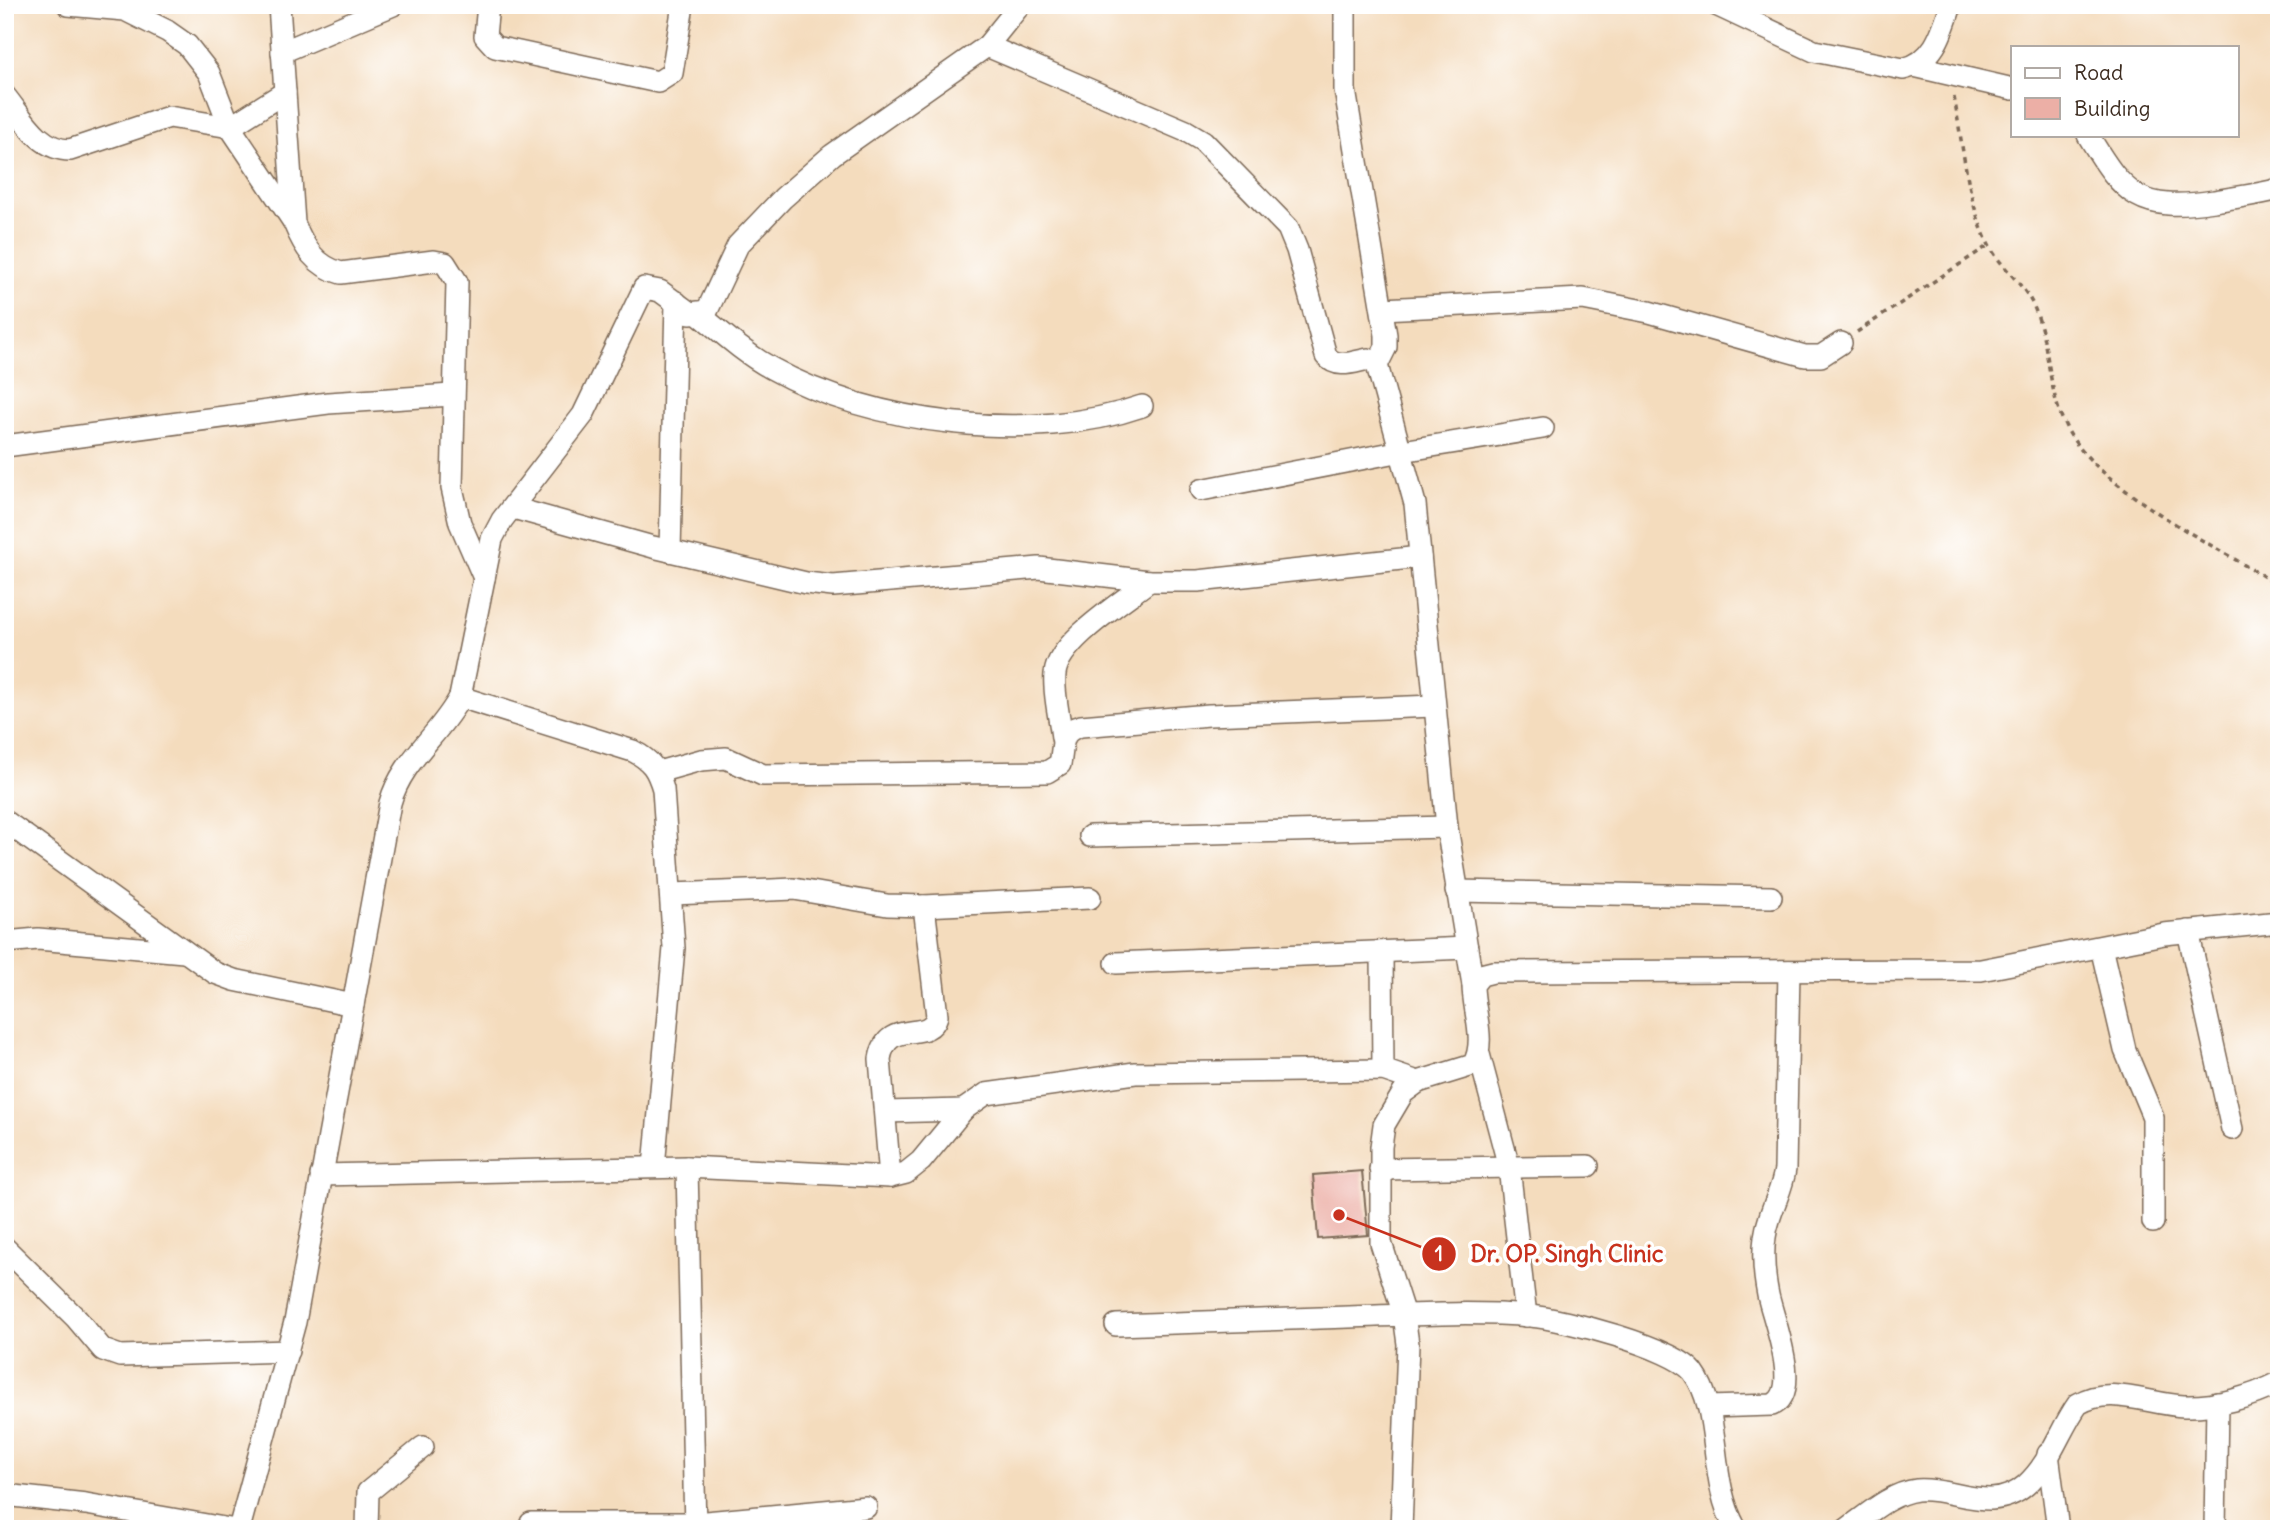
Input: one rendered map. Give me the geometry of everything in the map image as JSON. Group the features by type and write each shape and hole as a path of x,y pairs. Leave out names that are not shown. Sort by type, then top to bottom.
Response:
{"street":[{"path":"68,5 125,10 167,31 187,45 209,73 230,127 294,223 313,258 328,270 341,274 434,261 445,263 452,270 457,282 452,395 452,488 455,508 484,578"},
{"path":"279,5 294,223"},
{"path":"282,52 393,5"},
{"path":"488,5 485,36 495,47 658,82 665,81 672,73 683,5"},
{"path":"699,314 712,305 738,245 793,188 832,155 987,46 1020,5"},
{"path":"1345,5 1345,90 1386,347 1377,365"},
{"path":"1716,5 1822,54 1891,68 1914,66 2011,89"},
{"path":"1914,66 1936,45 1951,5"},
{"path":"987,46 1186,131 1203,141 1288,228 1297,250 1326,356 1331,362 1340,365 1368,359 1377,365 1415,504 1447,827 1473,985 1479,1054 1509,1167 1526,1316"},
{"path":"5,96 42,142 61,150 80,148 169,117 230,127 285,92"},
{"path":"2089,136 2118,181 2132,193 2153,202 2182,205 2279,190"},
{"path":"239,1529 288,1351 395,787 402,773 460,697 492,539 502,520 583,415 644,288 660,291 690,313 699,314 747,354 781,374 854,402 923,421 1074,423 1109,417 1142,406"},
{"path":"1382,309 1583,299 1649,312 1805,356 1821,355 1841,343"},
{"path":"670,551 676,302"},
{"path":"5,446 328,403 452,395"},
{"path":"1201,490 1402,451 1542,428"},
{"path":"513,508 670,551 806,583 832,586 1039,568 1149,581 1198,582 1420,557"},
{"path":"658,772 726,758 763,775 1047,772 1060,764 1062,738 1055,676 1058,660 1073,642 1149,581"},
{"path":"460,697 633,751 651,761 658,772 663,789 672,894 673,972 654,1167"},
{"path":"1062,738 1073,728 1107,723 1209,715 1434,706"},
{"path":"5,821 186,952 225,977 353,1005"},
{"path":"1090,836 1447,827"},
{"path":"672,894 794,889 887,905 924,906 1090,898"},
{"path":"1456,891 1771,897"},
{"path":"890,1177 882,1048 888,1039 897,1034 929,1029 935,1024 937,1016 924,906"},
{"path":"1473,985 1480,975 1493,972 1980,970 2189,931 2279,922"},
{"path":"2189,931 2232,1129"},
{"path":"5,942 38,939 186,952"},
{"path":"2101,947 2125,1050 2153,1117 2153,1222"},
{"path":"1116,963 1466,948"},
{"path":"1382,953 1383,1070"},
{"path":"1709,1407 1772,1405 1781,1401 1785,1394 1785,1362 1768,1294 1763,1252 1768,1222 1781,1192 1785,1168 1789,971"},
{"path":"1401,1529 1408,1344 1404,1315 1381,1243 1380,1169 1384,1125 1403,1093 1418,1082 1462,1071 1473,1065 1479,1054"},
{"path":"321,1175 687,1167 890,1177 906,1173 921,1161 963,1110 986,1094 1135,1073 1383,1070 1418,1082"},
{"path":"885,1112 963,1110"},
{"path":"1380,1169 1588,1166"},
{"path":"687,1167 695,1526"},
{"path":"5,1248 65,1306 103,1350 120,1356 288,1351"},
{"path":"1116,1325 1404,1315 1526,1316 1554,1320 1664,1351 1692,1370 1702,1386 1709,1407 1718,1485 1736,1529"},
{"path":"1847,1529 1886,1501 1915,1490 1931,1490 1977,1500 2009,1495 2029,1482 2071,1414 2088,1398 2111,1395 2185,1406 2217,1403 2279,1383"},
{"path":"2215,1529 2217,1403"},
{"path":"366,1529 368,1492 423,1447"},
{"path":"2048,1454 2059,1529"},
{"path":"5,1495 86,1504 230,1529"},
{"path":"531,1523 695,1526 866,1507"}],"path":[{"path":"1950,74 1972,192 1989,245 2032,302 2056,403 2082,453 2115,483 2279,586"},
{"path":"1841,343 1989,245"}],"building":[{"path":"1362,1171 1368,1235 1318,1239 1313,1175"}],"place":[{"name":"Dr. OP. Singh Clinic","path":"1339,1215"}]}
